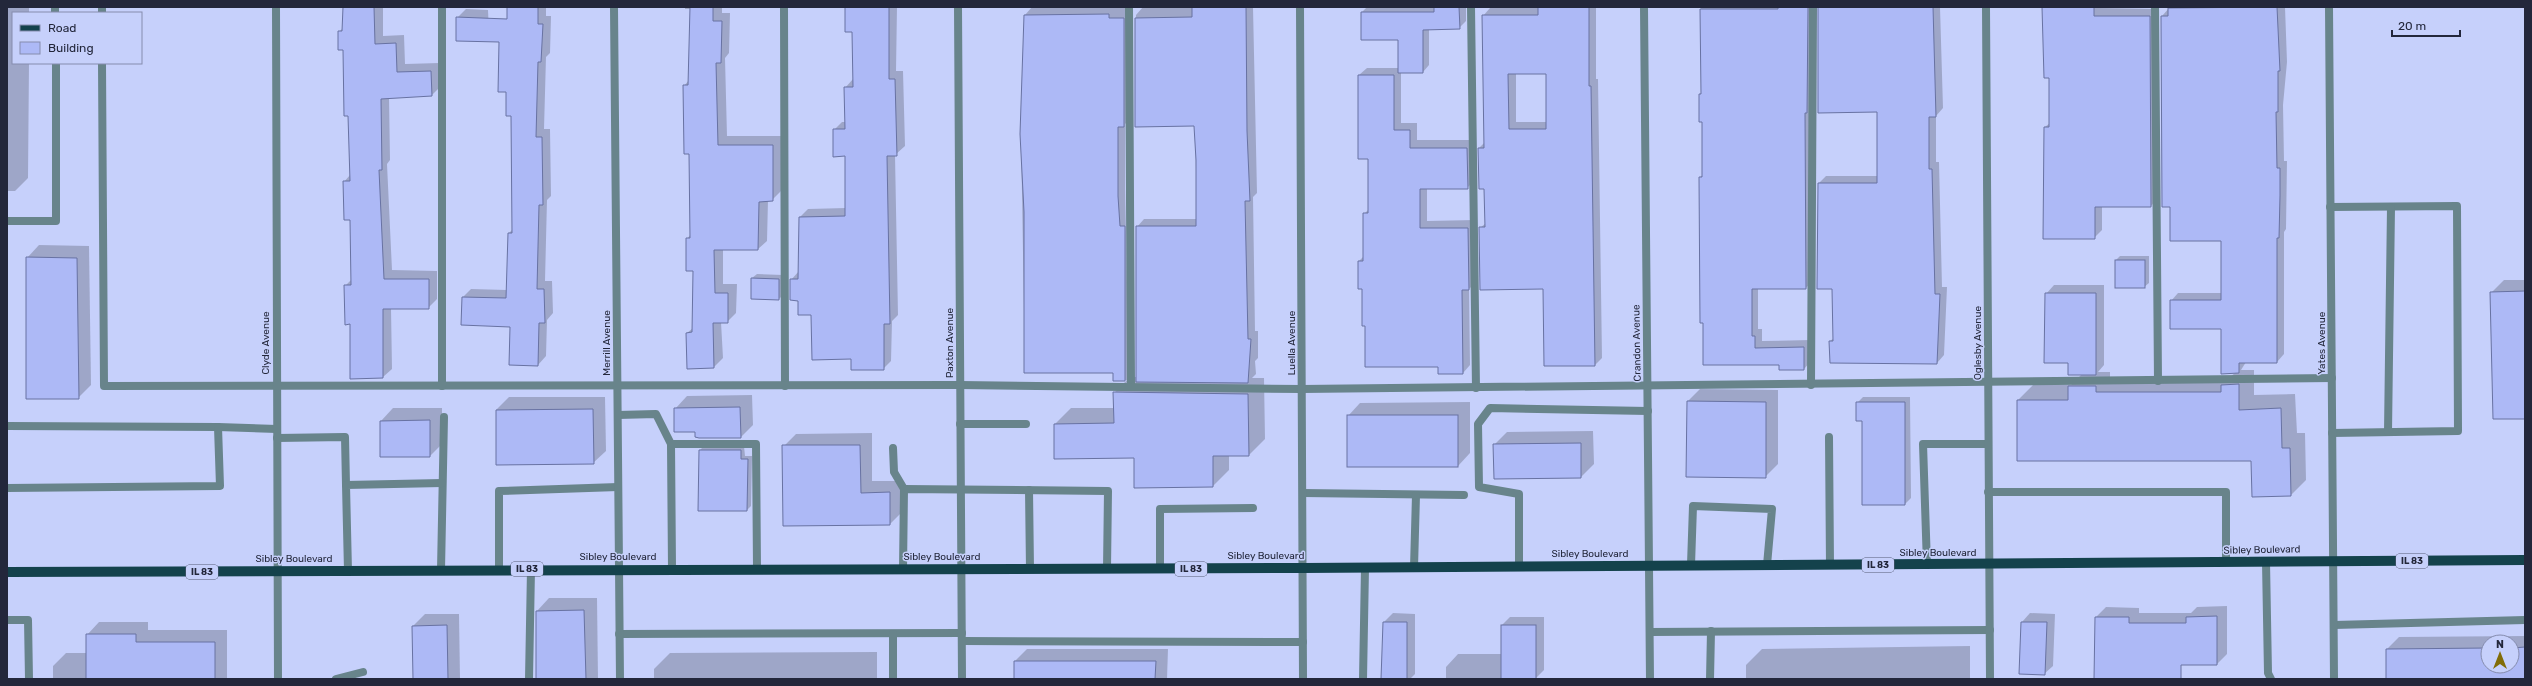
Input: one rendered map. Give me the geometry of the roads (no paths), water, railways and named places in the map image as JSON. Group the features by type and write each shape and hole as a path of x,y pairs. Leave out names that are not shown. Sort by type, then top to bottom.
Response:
{"main road":[{"name":"Sibley Boulevard","path":"7,572 757,568 1414,568 1519,566 1988,565 2525,560"}],"street":[{"name":"Clyde Avenue","path":"276,7 278,679"},
{"path":"442,7 442,386"},
{"name":"Merrill Avenue","path":"614,7 620,679"},
{"path":"784,7 785,386"},
{"name":"Paxton Avenue","path":"958,7 962,679"},
{"path":"1129,7 1131,387"},
{"name":"Luella Avenue","path":"1300,7 1304,679"},
{"path":"1471,7 1476,388"},
{"name":"Crandon Avenue","path":"1644,7 1650,679"},
{"path":"1811,385 1813,7"},
{"name":"Oglesby Avenue","path":"1986,7 1988,565 1990,679"},
{"path":"2155,7 2158,381"},
{"name":"Yates Avenue","path":"2329,7 2334,679"},
{"path":"7,221 56,221 56,64"},
{"path":"102,64 104,386 277,387 960,385 1302,389 1811,385 2332,378"},
{"path":"2330,207 2457,206 2458,430 2332,433"},
{"path":"2388,432 2390,207"},
{"path":"1519,566 1519,494 1479,487 1478,424 1490,408 1648,411"},
{"path":"618,415 656,414 671,444 672,569"},
{"path":"441,570 444,417"},
{"path":"960,424 1026,424"},
{"path":"7,426 218,427 277,429"},
{"path":"7,488 220,486 218,427"},
{"path":"277,438 345,437 348,571"},
{"path":"1829,437 1830,565"},
{"path":"671,444 756,444 757,568"},
{"path":"1927,565 1923,444 1988,444"},
{"path":"893,448 894,472 904,489 903,569"},
{"path":"346,485 442,483"},
{"path":"499,570 499,491 618,488"},
{"path":"904,489 1108,491 1107,569"},
{"path":"1029,490 1030,569"},
{"path":"1988,492 2226,492 2226,562"},
{"path":"1303,493 1464,496"},
{"path":"1414,568 1416,495"},
{"path":"1690,565 1692,506 1772,509 1767,565"},
{"path":"1160,569 1160,509 1253,508"},
{"path":"2266,562 2268,673 2271,679"},
{"path":"1363,679 1365,568"},
{"path":"529,679 531,569"},
{"path":"7,620 28,620 29,679"},
{"path":"2334,625 2525,620"},
{"path":"1650,632 1990,630"},
{"path":"1710,679 1711,631"},
{"path":"620,634 892,634 962,637 1304,642"},
{"path":"892,634 893,679"},
{"path":"336,679 363,672"}]}
